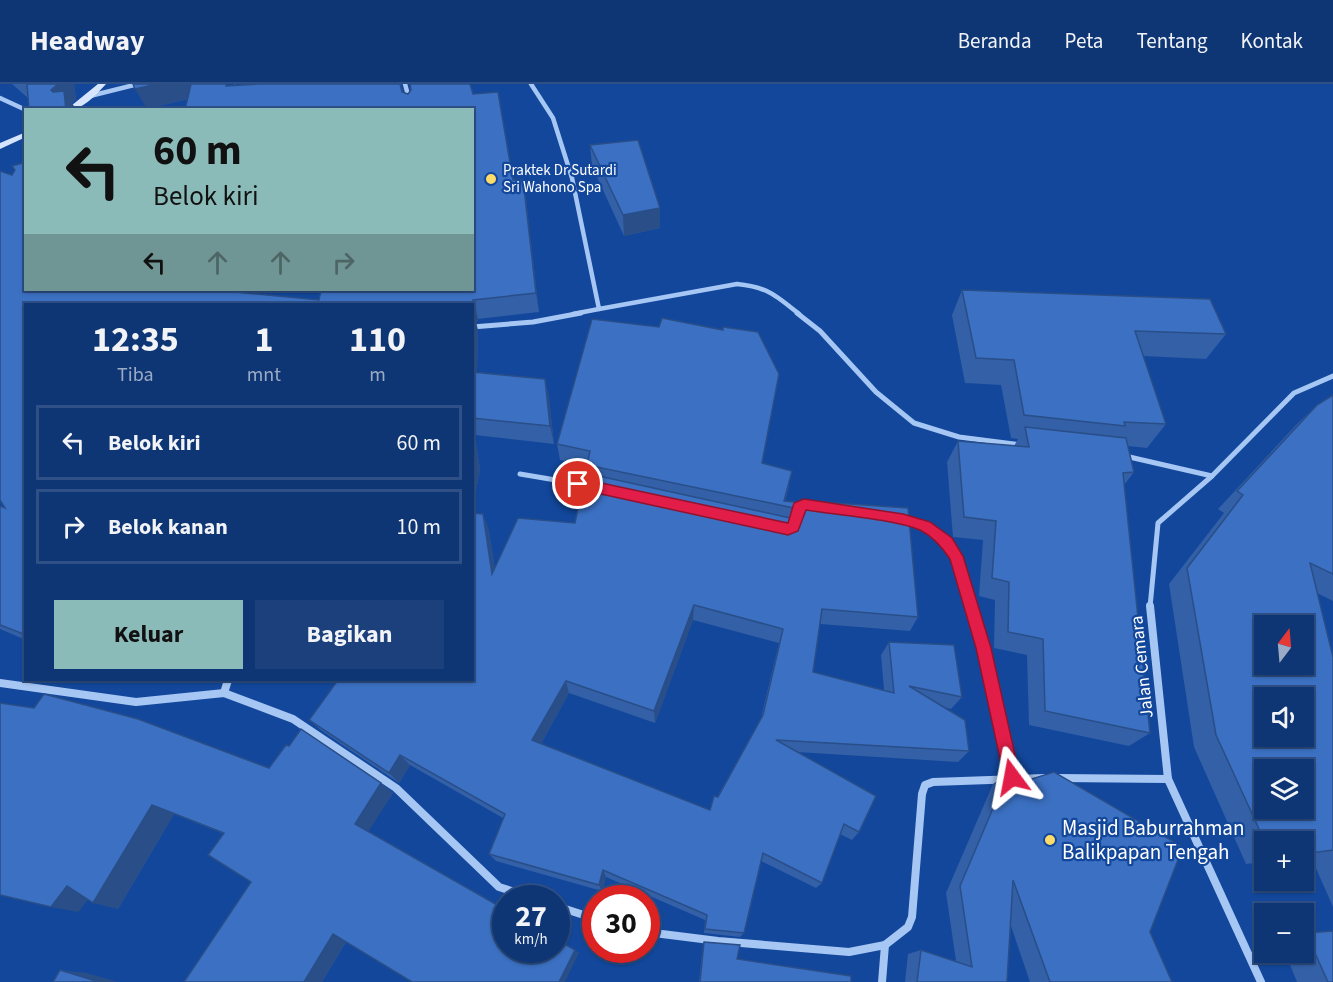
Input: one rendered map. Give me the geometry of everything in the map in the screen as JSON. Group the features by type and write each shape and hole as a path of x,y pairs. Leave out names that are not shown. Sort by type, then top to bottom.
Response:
{"street":[{"path":"73,108 102,84"},
{"path":"90,96 138,84"},
{"path":"405,84 411,108"},
{"path":"531,84 553,118 572,178 598,309"},
{"path":"0,98 24,109"},
{"path":"0,146 24,135"},
{"path":"474,327 533,322 737,284 758,286 777,296 820,331 876,392 914,423 959,437 1029,446"},
{"name":"Jalan Cemara","path":"1261,982 1168,779 1150,611 1158,524 1212,476 1293,393 1333,376"},
{"path":"1123,456 1212,476"},
{"path":"520,474 595,487"},
{"path":"791,530 801,504 820,506"},
{"path":"893,518 926,526 947,542 956,556 983,648 1012,777"},
{"path":"224,693 228,681"},
{"path":"0,683 136,702 224,693 293,719 396,788 497,885"},
{"path":"660,934 849,952 885,945 908,927 912,916 922,794 925,785 933,782 1012,777 1168,779"},
{"path":"882,982 885,945"}],"building":[{"path":"27,84 58,84 51,90 53,92 64,91 66,108 29,108"},
{"path":"133,84 157,84 135,89"},
{"path":"191,84 226,84 226,86 400,84 402,92 408,94 411,90 410,84 470,84 473,94 498,92 513,180 523,179 536,293 473,300 470,303 24,303 24,634 0,625 0,506 5,508 0,500 0,171 12,175 15,170 12,166 24,163 24,291 224,291 319,300 321,291 474,291 474,108 185,108"},
{"path":"638,140 660,208 623,215 590,145"},
{"path":"962,290 1210,299 1226,334 1135,331 1166,424 1124,422 1125,426 1024,415 1014,360 976,358"},
{"path":"662,318 723,330 723,327 758,332 779,374 762,463 792,471 784,501 795,502 794,508 587,465 590,451 557,444 592,319 659,327"},
{"path":"474,372 545,379 550,426 474,418"},
{"path":"1333,395 1333,574 1310,563 1333,657 1333,850 1314,853 1314,831 1260,831 1254,819 1314,819 1314,759 1254,759 1254,818 1216,735 1187,568 1243,495 1237,491 1317,405"},
{"path":"1025,427 1126,438 1134,472 1123,473 1150,733 1045,711 1043,639 1008,632 1009,582 992,578 996,521 964,517 958,441 1029,447"},
{"path":"585,473 790,518 802,514 806,501 908,508 918,617 822,609 813,672 894,693 889,642 954,645 962,697 909,686 965,720 969,751 776,740 876,796 859,832 844,824 822,883 763,853 744,933 705,929 707,915 660,895 660,885 638,885 603,870 599,885 489,854 505,814 400,755 389,773 309,720 337,681 474,681 474,513 483,514 492,574 518,518 575,523","holes":["694,605 783,629 763,715 718,797 714,796 710,810 532,740 566,681 654,711"]},
{"path":"44,694 138,719 269,768 301,729 381,783 355,824 492,902 492,963 568,963 559,982 412,982 333,934 304,982 184,982 251,882 208,855 224,833 152,805 93,903 67,886 51,907 0,895 0,703 34,708"},
{"path":"1020,772 1019,783 1054,772 1183,847 1150,932 1172,982 1050,982 1013,880 1007,982 917,982 921,950 972,967 960,886 1008,773"},
{"path":"1333,931 1333,982 1328,982 1314,951 1314,932"},
{"path":"704,942 740,945 737,959 851,976 851,982 700,982"},
{"path":"570,947 575,950 570,960"},
{"path":"60,970 99,982 53,982"}],"place":[{"name":"Praktek Dr Sutardi Sri Wahono Spa","path":"491,179"},
{"name":"Masjid Baburrahman Balikpapan Tengah","path":"1050,840"}],"route":[{"path":"578,484 616,490 791,530 801,504 830,507 926,526 947,542 956,556 983,648 1012,777"}]}
